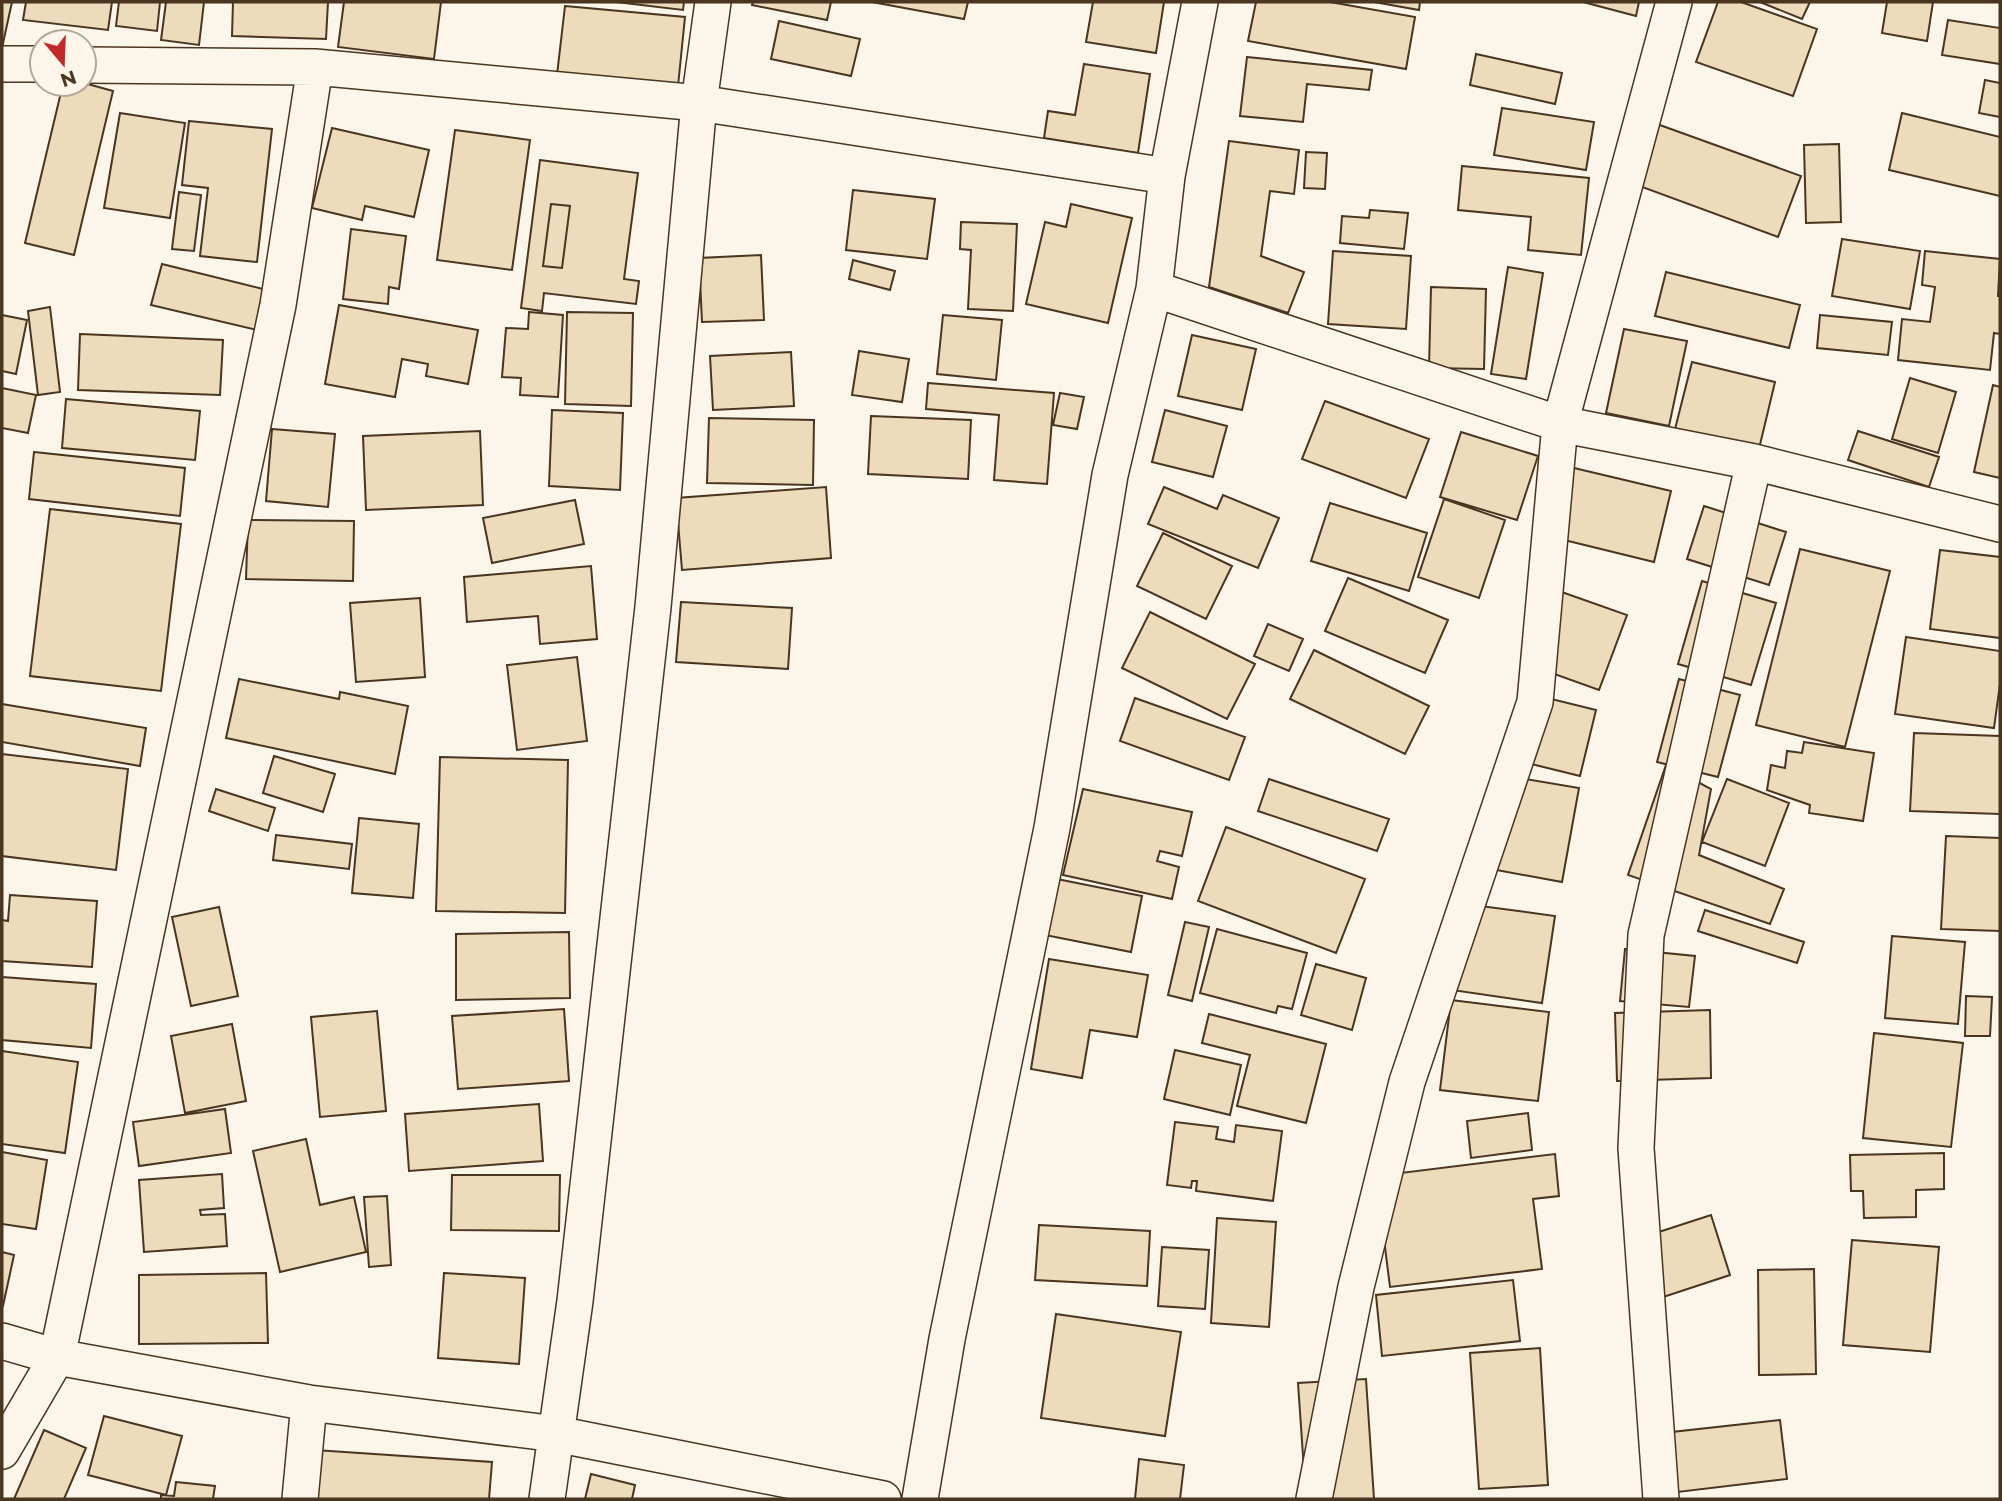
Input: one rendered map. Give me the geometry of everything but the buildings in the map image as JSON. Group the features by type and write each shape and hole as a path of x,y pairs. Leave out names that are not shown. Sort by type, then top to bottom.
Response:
{"street":[{"path":"547,1499 575,1301 653,607 699,103 713,2"},
{"path":"920,1499 947,1339 1052,828 1110,475 1154,289 1167,176 1200,2"},
{"path":"1314,1499 1356,1287 1407,1082 1535,702 1560,424 1674,2"},
{"path":"2,64 28,64"},
{"path":"98,65 315,66 699,103 1167,176"},
{"path":"2,1451 57,1357 278,304 315,66"},
{"path":"1154,289 1560,424 1754,462 2000,524"},
{"path":"1661,1499 1636,1148 1646,935 1754,462"},
{"path":"2,1341 57,1357 309,1403 556,1434 883,1499"},
{"path":"300,1499 309,1403"}]}
